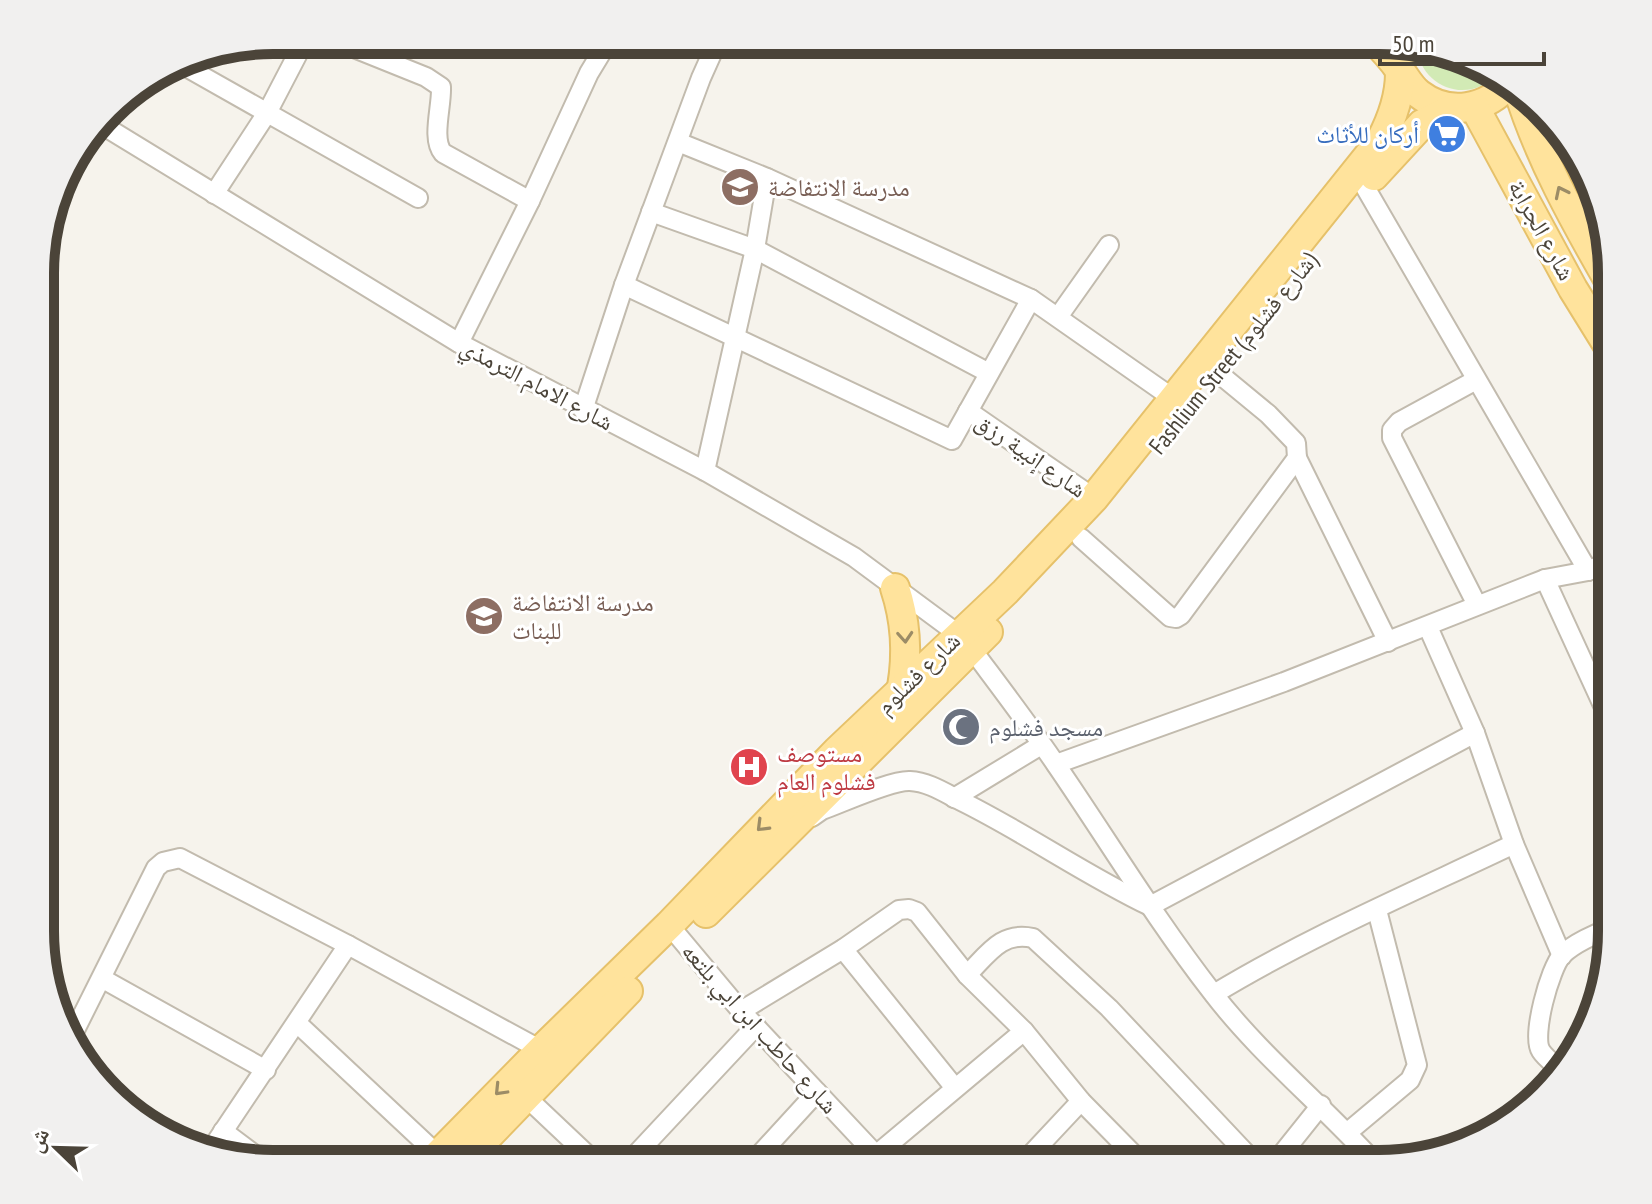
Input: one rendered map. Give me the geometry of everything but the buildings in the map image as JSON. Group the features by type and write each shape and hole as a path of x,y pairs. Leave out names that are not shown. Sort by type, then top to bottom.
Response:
{"main road":[{"path":"1386,54 1421,96 1465,108"},
{"path":"1353,188 1394,116 1400,70 1395,54"},
{"name":"Fashlium Street (شارع فشلوم)","path":"1017,606 1108,510 1217,372 1353,188 1422,124 1489,101 1500,91"},
{"name":"شارع الجرابة","path":"1465,108 1598,329"},
{"name":"شارع الجرابة","path":"1523,108 1541,151 1598,261"},
{"name":"شارع فشلوم","path":"453,1150 541,1050 790,831 1094,498 1353,188"},
{"path":"895,588 906,637 906,668 902,687"},
{"name":"شارع فشلوم","path":"457,1150 525,1096 674,932 742,847 902,687 1017,606"}],"street":[{"path":"214,194 267,113 298,54"},
{"path":"369,54 426,77 441,87 443,103 437,136 439,149 530,201"},
{"path":"459,343 601,54"},
{"path":"583,410 624,285 712,54"},
{"path":"192,70 418,198"},
{"name":"شارع الامام الترمذي","path":"108,129 459,343 705,471 854,557 965,641 1056,764 1150,906 1214,994 1364,1150"},
{"path":"678,142 767,178 1031,299 1174,399"},
{"path":"705,471 736,339 767,178"},
{"path":"1353,188 1476,380 1588,571"},
{"path":"651,212 755,249 989,373"},
{"path":"1058,317 1109,245"},
{"path":"624,285 952,440 1031,299"},
{"path":"1217,372 1268,414 1296,443 1297,458 1388,642"},
{"path":"1476,380 1399,422 1392,430 1392,438 1477,605"},
{"name":"شارع إنبية رزق","path":"968,411 1094,498"},
{"path":"1081,538 1170,617 1176,618 1297,458"},
{"path":"1056,764 1428,627 1545,579 1598,566"},
{"path":"1545,579 1598,694"},
{"path":"1428,627 1475,733 1514,844 1562,956"},
{"path":"790,831 822,810 910,781 937,788 1150,906 1475,733"},
{"path":"954,798 1041,745"},
{"path":"1214,994 1269,961 1336,927 1514,844"},
{"path":"77,1028 156,868 171,858 189,860 541,1050"},
{"path":"741,1011 843,949 899,910 909,909 917,912 967,975 1024,1031 1081,1101 1129,1150"},
{"path":"1348,1132 1410,1080 1417,1065 1377,910"},
{"name":"شارع حاطب ابن ابي بلتعه","path":"674,932 741,1011 873,1150"},
{"path":"1553,1063 1541,1051 1537,1040 1545,1001 1562,956 1598,935"},
{"path":"967,975 1003,939 1033,938 1109,1008 1243,1150"},
{"path":"216,1142 348,945"},
{"path":"843,949 955,1088"},
{"path":"103,979 266,1070"},
{"path":"297,1023 431,1150"},
{"path":"640,1150 756,1026"},
{"path":"891,1150 955,1088 1024,1031"},
{"path":"764,1150 817,1092"},
{"path":"525,1096 582,1150"},
{"path":"1035,1150 1081,1101"},
{"path":"1285,1150 1321,1105"},
{"path":"223,1131 246,1148"}],"green space":[{"path":"1420,60 1436,61 1487,82 1473,89 1447,87 1426,72"}],"place":[{"name":"أركان للأثاث","path":"1447,134"},
{"name":"مدرسة الانتفاضة","path":"740,187"},
{"name":"مدرسة الانتفاضة للبنات","path":"484,616"},
{"name":"مسجد فشلوم","path":"961,727"},
{"name":"مستوصف فشلوم العام","path":"749,767"}]}
